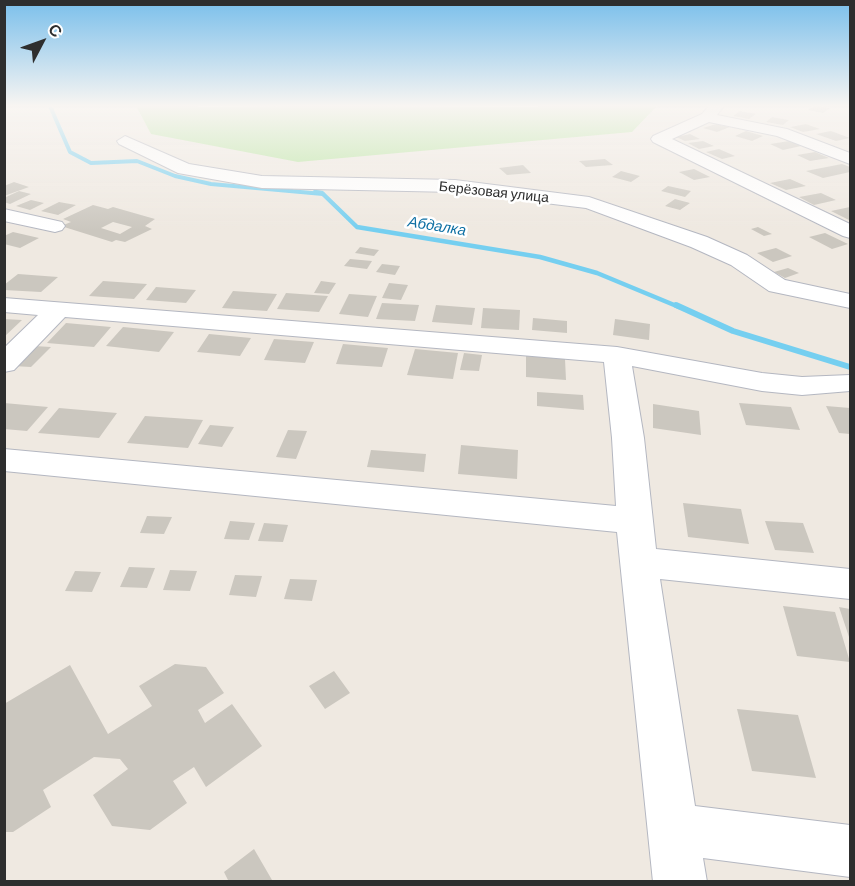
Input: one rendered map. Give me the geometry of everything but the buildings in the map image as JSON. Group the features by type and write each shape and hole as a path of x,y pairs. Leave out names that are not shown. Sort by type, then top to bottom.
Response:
{"street":[{"name":"Берёзовая улица","path":"138,147 184,169 262,182 454,186 588,203 729,255 777,286 850,301"},
{"path":"676,147 850,232"},
{"path":"820,147 850,159"},
{"path":"4,215 55,226"},
{"path":"4,305 617,355 762,382 802,386 848,383"},
{"path":"4,364 58,310"},
{"path":"617,355 628,438 639,562 680,882"},
{"path":"4,460 634,520"},
{"path":"639,562 850,584"},
{"path":"673,829 850,851"}],"green space":[{"path":"221,147 461,147 298,162"}],"waterway":[{"name":"Абдалка","path":"68,147 70,152 91,163 137,161 175,176 211,184 323,194"},
{"name":"Абдалка","path":"315,192 322,193 357,227 540,257 597,273 679,307"},
{"name":"Абдалка","path":"676,305 733,331 850,367"}]}
